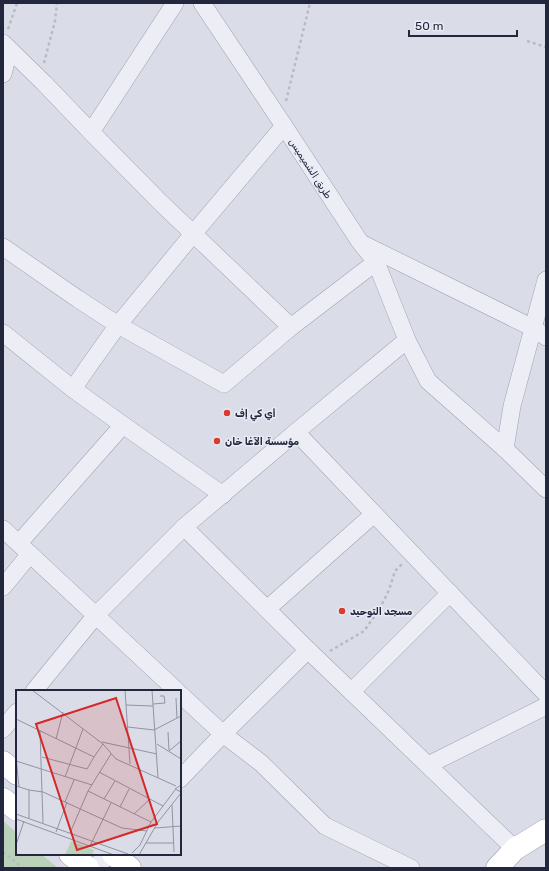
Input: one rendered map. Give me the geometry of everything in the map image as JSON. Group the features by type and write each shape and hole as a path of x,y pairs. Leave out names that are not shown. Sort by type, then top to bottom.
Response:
{"main road":[{"path":"3,762 16,773"},
{"path":"3,799 16,809"},
{"path":"497,868 515,849 546,830"},
{"path":"71,855 88,868"},
{"path":"114,855 130,868"}],"street":[{"path":"90,132 175,3"},
{"name":"طريق الشميميس","path":"202,3 360,242 376,262 407,340 428,381 505,449 546,489"},
{"path":"3,74 6,43"},
{"path":"6,43 90,132 193,234 291,327"},
{"path":"73,389 118,325 284,126"},
{"path":"360,242 539,332"},
{"path":"3,247 118,325 224,384 291,327 376,262"},
{"path":"505,449 512,406 539,332 546,280"},
{"path":"3,333 73,389 123,426 223,495"},
{"path":"35,690 96,615 184,527 407,340"},
{"path":"3,587 24,548 123,426"},
{"path":"296,432 546,694"},
{"path":"267,609 374,514"},
{"path":"184,527 515,849"},
{"path":"3,529 176,690"},
{"path":"352,691 450,593"},
{"path":"181,778 223,734 313,654"},
{"path":"181,695 223,734 261,762 325,826 411,868"},
{"path":"428,765 546,706"},
{"path":"3,729 16,713"},
{"path":"94,868 109,855"}],"path":[{"path":"6,43 17,3"},
{"path":"40,79 55,21 57,3"},
{"path":"284,126 284,106 310,3"},
{"path":"527,41 546,47"},
{"path":"313,654 326,654 364,631 379,610 396,571 411,553"},
{"path":"3,852 22,868"}],"green space":[{"path":"3,821 16,832 16,855 42,855 58,868 3,868"}],"place":[{"name":"أي كي إف","path":"227,413"},
{"name":"مؤسسة الآغا خان","path":"217,441"},
{"name":"مسجد التوحيد","path":"342,611"}]}
